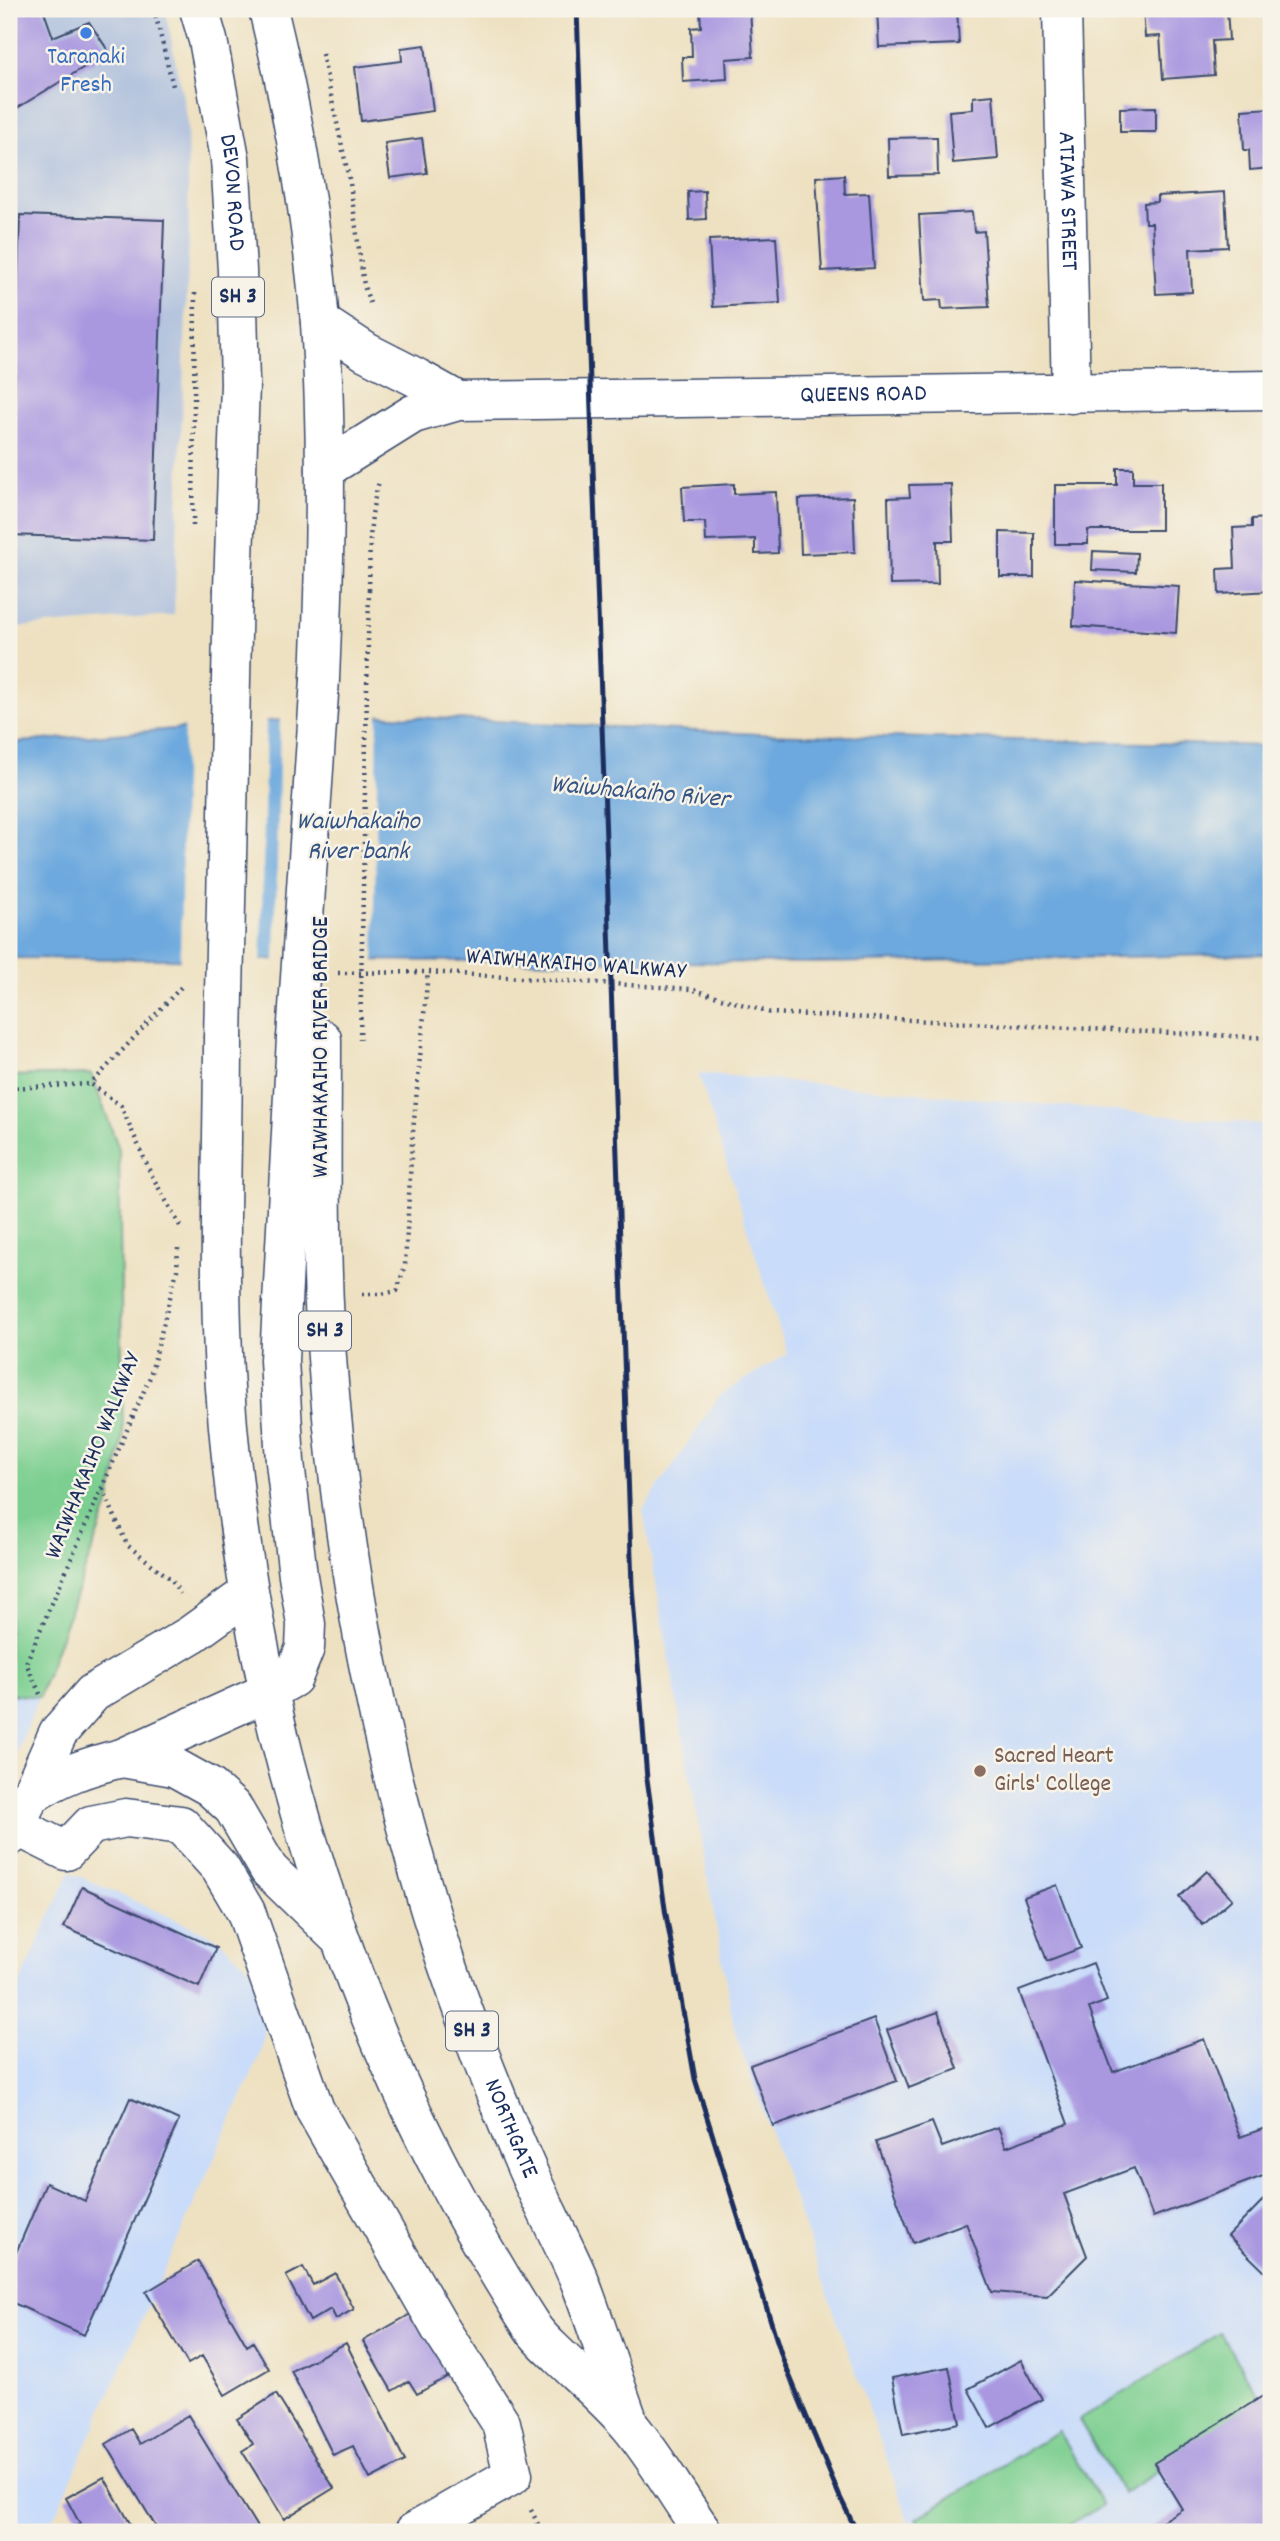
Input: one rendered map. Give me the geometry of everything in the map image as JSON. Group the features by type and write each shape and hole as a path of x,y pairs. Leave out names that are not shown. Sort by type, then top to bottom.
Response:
{"main road":[{"name":"DEVON ROAD","path":"199,9 208,40 230,158 237,257 240,384 223,1039 222,1264 225,1384 235,1497 249,1593"},
{"path":"18,1819 55,1779 99,1763 122,1758 293,1678 305,1648 306,1624 285,1462 279,1360 309,1039 324,590 325,469 320,322 306,208 289,97 268,9"},
{"name":"ATIAWA STREET","path":"1062,9 1071,394"},
{"name":"QUEENS ROAD","path":"320,322 366,352 458,401"},
{"name":"QUEENS ROAD","path":"325,469 413,414 458,401 1271,390"},
{"name":"WAIWHAKAIHO RIVER BRIDGE","path":"309,1039 329,1382 341,1503 360,1622"},
{"path":"18,1819 58,1733 93,1693 192,1634 249,1593"},
{"name":"SH 3","path":"249,1593 270,1691"},
{"name":"NORTHGATE","path":"360,1622 382,1735 410,1846 446,1960 486,2069 533,2183 579,2282 630,2426"},
{"name":"NORTHGATE","path":"270,1691 303,1826 340,1939 376,2033 427,2143 535,2332 630,2426 703,2532"},
{"path":"122,1758 174,1768 210,1787 233,1808 269,1870 340,1939"},
{"path":"18,1819 66,1851 91,1825 126,1818 181,1825 220,1868 246,1912 315,2110 440,2328 501,2423 513,2475 414,2532"}],"path":[{"path":"154,9 176,101"},
{"path":"321,48 350,183 364,286 374,312"},
{"path":"193,533 191,501 195,282"},
{"path":"360,1040 370,530 373,502 380,478"},
{"path":"323,1295 381,1294 397,1291 405,1265 412,1142 428,972"},
{"name":"WAIWHAKAIHO WALKWAY","path":"333,974 428,972 691,989 771,1013 1271,1038"},
{"path":"9,1088 91,1084 192,975"},
{"name":"WAIWHAKAIHO WALKWAY","path":"58,1733 26,1663 150,1377 177,1270 180,1226 151,1174 121,1106 91,1084"}],"shaded area":[{"path":"9,9 165,9 187,118 189,237 174,615 9,628"},
{"name":"Sacred Heart Girls' College","path":"698,1073 1271,1125 1271,2532 914,2532 909,2522 735,2033 643,1510 720,1395 787,1354"},
{"path":"9,1694 39,1697 9,1773"},
{"path":"70,1872 217,1938 253,1971 268,2014 261,2053 48,2532 9,2532 9,2007"}],"green space":[{"path":"91,1074 119,1149 123,1438 110,1500 39,1697 9,1694 9,1076"},
{"path":"1220,2333 1265,2406 1123,2493 1079,2420"},
{"path":"1058,2431 1103,2505 1058,2532 925,2532 917,2518"}],"water":[{"name":"Waiwhakaiho River bank","path":"352,714 758,734 1271,746 1271,954 816,963 9,958 9,743"}],"pier":[{"path":"351,710 378,712 374,963 275,963 280,716"},
{"path":"266,718 261,963 180,962 184,724"}],"building":[{"path":"9,9 43,9 53,37 89,22 109,52 9,113"},
{"path":"700,9 750,9 753,57 726,59 727,79 683,82 682,57 692,57 691,28 701,27"},
{"path":"877,9 957,9 959,44 879,47"},
{"path":"1143,9 1227,9 1229,40 1212,41 1214,75 1163,79 1160,36 1145,37"},
{"path":"425,45 433,111 361,121 355,67 402,61 401,48"},
{"path":"1271,51 1271,88 1269,88 1267,52"},
{"path":"993,95 998,159 953,163 949,111 973,109 973,97"},
{"path":"1156,107 1156,132 1120,132 1120,108"},
{"path":"1271,108 1271,168 1250,170 1249,150 1244,150 1242,110"},
{"path":"937,137 938,175 889,176 888,138"},
{"path":"422,138 427,173 390,178 385,143"},
{"path":"844,175 845,194 869,193 874,268 822,271 816,177"},
{"path":"705,191 706,219 689,220 688,192"},
{"path":"1225,192 1228,247 1190,249 1192,292 1156,294 1152,223 1145,223 1144,203 1157,202 1157,196"},
{"path":"972,212 974,232 984,231 989,307 942,309 941,300 924,301 919,215"},
{"path":"20,215 164,220 153,540 10,535"},
{"path":"776,237 780,303 713,307 709,240"},
{"path":"1117,468 1133,468 1133,483 1161,483 1161,530 1088,530 1088,544 1055,544 1055,485 1117,485"},
{"path":"734,484 734,494 776,492 778,553 755,554 755,539 706,541 705,522 684,522 682,487"},
{"path":"951,484 953,541 937,541 938,584 890,585 888,498 910,497 909,485"},
{"path":"853,497 855,552 801,554 799,499"},
{"path":"1271,518 1271,591 1219,594 1218,569 1235,568 1233,528 1252,527 1252,519"},
{"path":"1000,532 1034,533 1034,577 1000,577"},
{"path":"1093,551 1137,553 1136,572 1092,570"},
{"path":"1075,580 1179,586 1176,633 1073,626"},
{"path":"1207,1871 1232,1899 1203,1925 1179,1897"},
{"path":"1057,1885 1081,1948 1047,1961 1024,1897"},
{"path":"82,1887 216,1948 199,1987 64,1927"},
{"path":"1093,1963 1107,2001 1089,2008 1113,2072 1204,2039 1240,2137 1268,2127 1271,2136 1271,2173 1153,2217 1134,2168 1064,2194 1087,2256 1047,2296 992,2292 966,2223 913,2243 876,2142 932,2122 942,2147 998,2127 1006,2147 1068,2124 1019,1991"},
{"path":"938,2012 958,2069 909,2088 887,2030"},
{"path":"874,2019 897,2081 773,2126 750,2065"},
{"path":"130,2098 179,2120 84,2335 9,2301 9,2269 46,2183 85,2201"},
{"path":"1271,2192 1271,2278 1228,2236"},
{"path":"198,2261 247,2346 253,2342 269,2369 225,2395 202,2356 188,2364 146,2292"},
{"path":"303,2267 313,2285 335,2273 354,2309 336,2319 331,2309 310,2321 286,2276"},
{"path":"416,2311 452,2374 417,2394 409,2381 392,2391 363,2341"},
{"path":"346,2343 405,2461 370,2479 353,2446 333,2455 291,2371"},
{"path":"1021,2360 1042,2399 989,2428 968,2389"},
{"path":"949,2367 960,2423 903,2434 892,2378"},
{"path":"1271,2391 1271,2532 1144,2532 1182,2509 1154,2463"},
{"path":"276,2394 334,2488 284,2519 242,2451 253,2444 237,2419"},
{"path":"188,2415 260,2532 159,2532 106,2444 131,2429 140,2444"},
{"path":"104,2477 135,2532 65,2532 80,2524 66,2498"}],"railway":[{"path":"577,9 632,1586 647,1779 665,1909 695,2079 783,2360 857,2532"}],"place":[{"name":"Taranaki Fresh","path":"86,33"},
{"name":"Sacred Heart Girls' College","path":"980,1771"}],"water label":[{"name":"Waiwhakaiho River","path":"640,793"}]}
